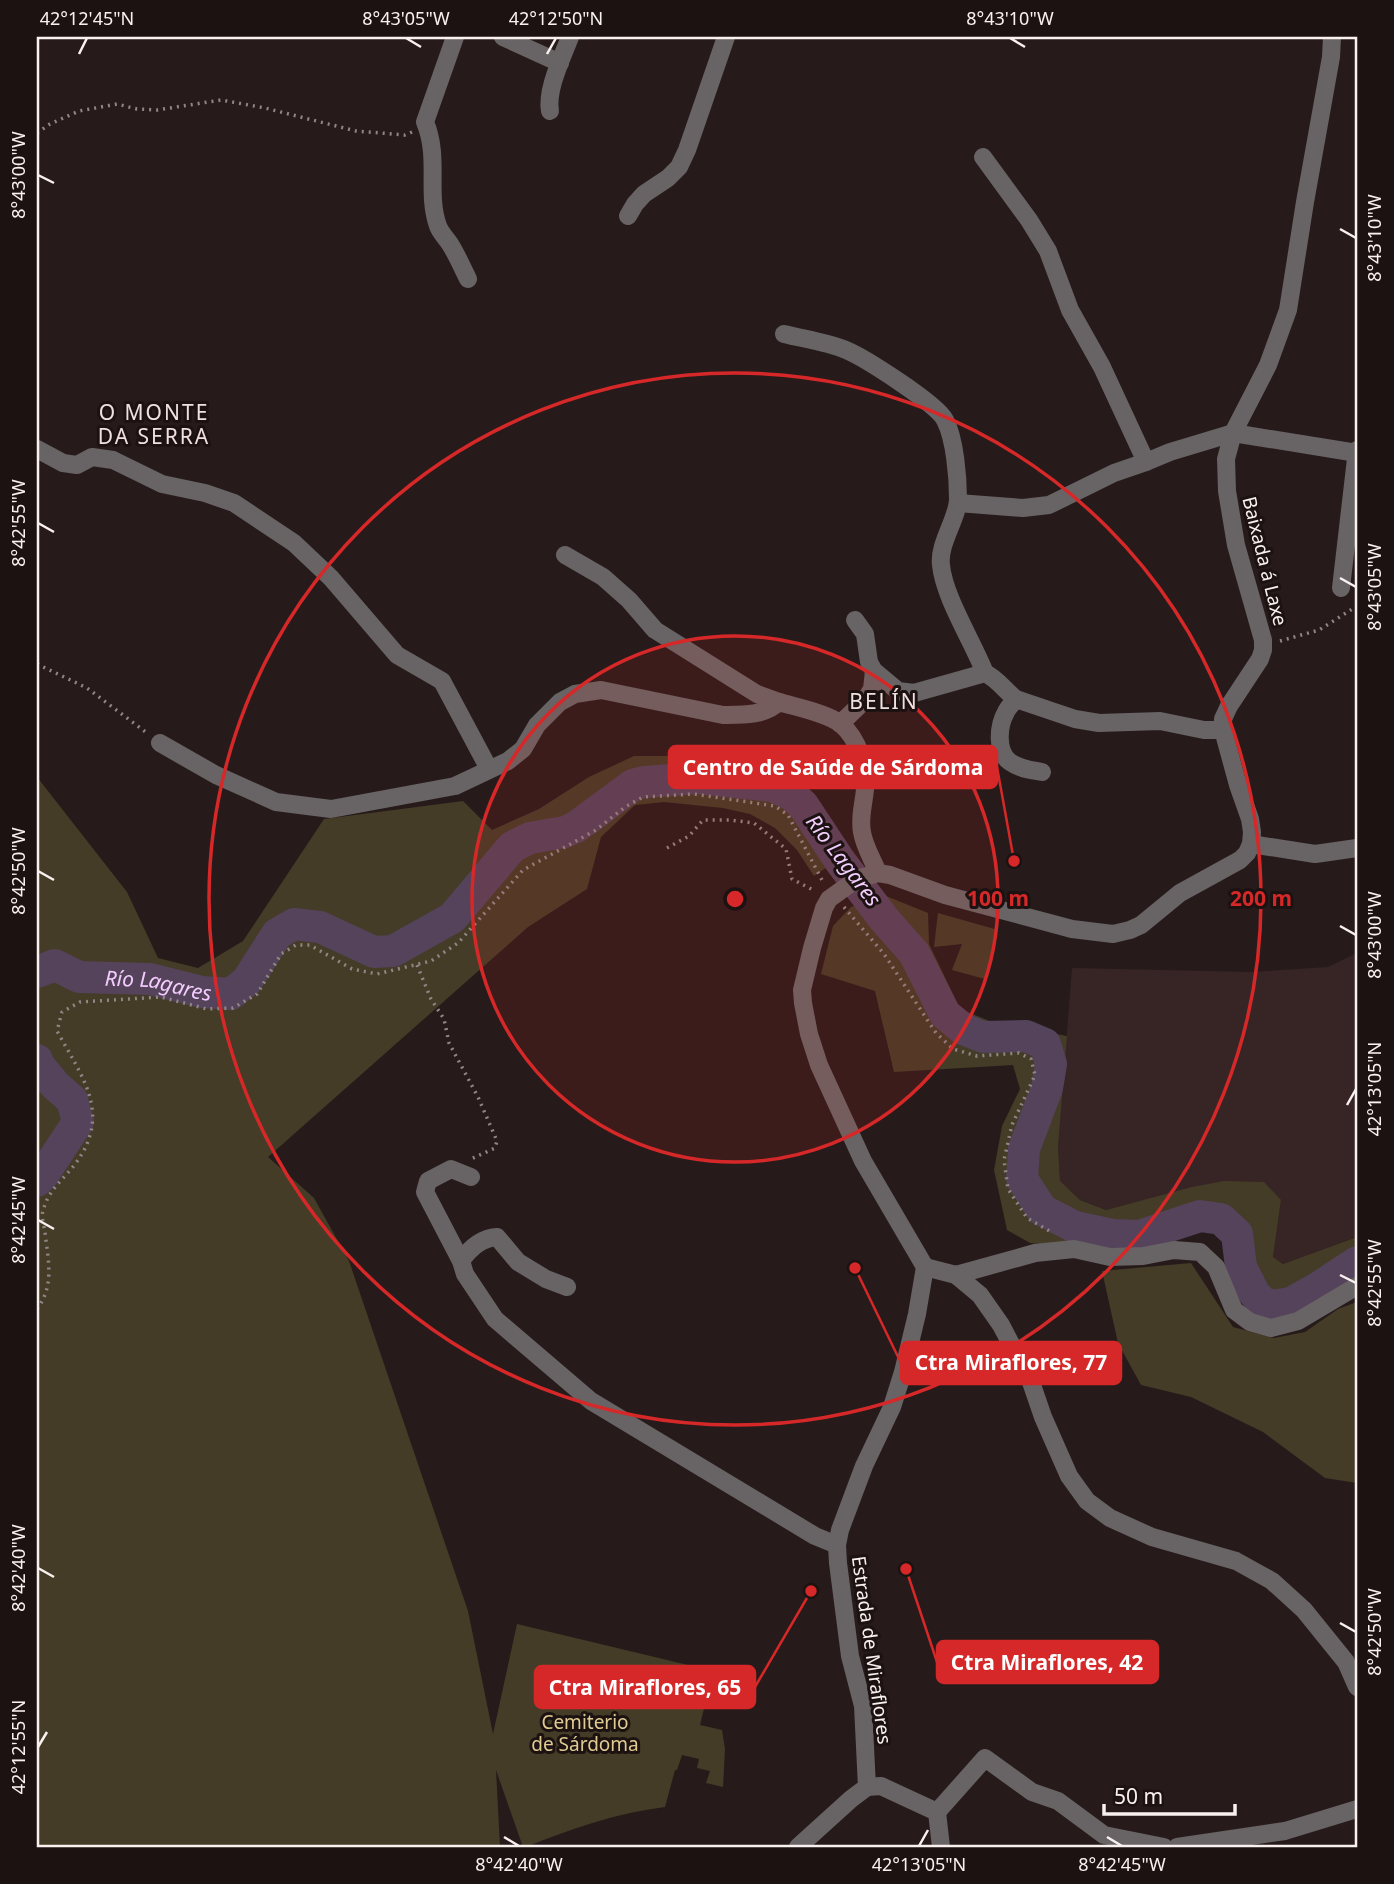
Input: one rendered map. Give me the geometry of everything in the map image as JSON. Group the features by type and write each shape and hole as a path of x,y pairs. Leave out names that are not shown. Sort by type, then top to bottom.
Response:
{"street":[{"path":"455,37 425,122 433,152 434,205 438,228 468,279"},
{"path":"503,37 561,63"},
{"path":"550,111 550,91 570,37"},
{"path":"628,216 644,194 679,167 726,37"},
{"name":"Baixada á Laxe","path":"1223,730 1223,719 1228,706 1260,659 1263,650 1263,640 1236,545 1227,491 1226,459 1233,433 1269,365 1288,310 1331,57 1332,37"},
{"path":"983,157 1048,251 1070,310 1102,367 1146,462"},
{"path":"784,334 844,349 865,360 935,408 945,419 957,467 958,503 948,528 940,562 944,582 985,673"},
{"path":"958,503 1023,508 1049,505 1114,473 1233,433 1357,452 1341,588"},
{"path":"37,449 63,463 77,465 92,457 113,460 162,484 205,493 234,503 294,544 331,578 397,655 442,681 489,769"},
{"path":"565,555 603,577 629,600 654,630 757,694 840,723 858,746 864,764 865,787 860,821 873,874"},
{"path":"855,620 865,634 869,662 874,671 898,691 914,693 985,673 994,677 1016,699 1075,719 1099,723 1160,721 1204,730 1223,730 1250,819 1251,844 1240,860 1180,893 1141,925 1113,934 1061,926 945,895 890,875 873,874 857,879 833,895 824,908 811,948 802,990 803,1003 819,1065 863,1161 925,1268 956,1275 980,1295 1001,1325 1031,1382 1069,1476 1087,1501 1110,1518 1152,1536 1236,1561 1272,1581 1304,1610 1346,1662 1357,1687"},
{"path":"840,723 866,699 872,689 874,671"},
{"path":"160,743 216,775 276,802 331,808 455,786 508,761 523,749 537,725 560,702 575,694 601,690 723,715 771,710 779,702"},
{"path":"1016,699 1006,711 1000,728 1001,753 1020,768 1042,772"},
{"path":"1251,844 1315,854 1357,848"},
{"path":"471,1177 451,1169 428,1181 425,1192 466,1274 495,1319 591,1401 815,1536 837,1545"},
{"path":"461,1261 468,1251 488,1238 497,1237 518,1262 546,1279 567,1287"},
{"path":"956,1275 1035,1253 1074,1249 1110,1257 1143,1256 1174,1250 1200,1252 1216,1267 1234,1310 1250,1322 1271,1328 1298,1321 1357,1286"},
{"name":"Estrada de Miraflores","path":"867,1787 863,1706 850,1656 837,1545 864,1466 904,1372 925,1268"},
{"path":"941,1847 937,1812 985,1758 1032,1792 1058,1801 1104,1835 1164,1847"},
{"path":"798,1847 867,1787 881,1786 937,1812"},
{"path":"1177,1847 1285,1831 1357,1808"}],"path":[{"path":"37,133 79,111 105,106 117,104 157,110 221,100 356,131 405,135 425,122"},
{"path":"1263,640 1282,641 1319,630 1357,606"},
{"path":"37,664 87,688 160,743"},
{"path":"37,1309 45,1298 50,1270 42,1213 51,1191 87,1144 94,1116 88,1086 57,1031 62,1012 80,1002 161,997 207,1009 233,1008 257,994 281,954 296,945 310,945 352,969 377,974 431,961 458,943 523,870 596,830 625,807 643,797 694,794 775,806 788,815 823,882 884,954 936,1032 953,1049 976,1056 1019,1053 1031,1059 1035,1075 1012,1125 1004,1160 1008,1189 1027,1218 1062,1238 1074,1249"},
{"path":"667,848 689,836 703,820 754,823 786,849 792,879 833,895"},
{"path":"417,965 430,999 444,1019 449,1043 478,1097 497,1141 495,1148 451,1169"}],"shaded area":[{"path":"1357,953 1357,1237 1283,1264 1273,1257 1281,1200 1145,1200 1106,1210 1080,1200 1060,1182 1058,1147 1072,968 1251,972 1328,967"}],"green space":[{"name":"Cemiterio de Sárdoma","path":"634,756 696,756 773,765 817,808 848,853 814,876 797,850 775,828 750,814 723,808 664,802 635,805 601,837 587,889 528,927 268,1157 314,1198 349,1261 468,1611 493,1734 517,1624 713,1671 700,1725 722,1730 725,1749 723,1787 706,1783 710,1771 697,1768 699,1759 682,1755 665,1807 594,1822 526,1847 523,1847 496,1770 500,1847 37,1847 37,777 127,892 158,958 198,968 243,941 324,819 463,801 492,830 539,809 589,777"},
{"path":"886,896 928,913 929,944 960,1009 992,1022 1067,1036 1058,1147 1060,1181 1080,1200 1106,1210 1224,1181 1264,1182 1281,1200 1273,1257 1283,1264 1357,1237 1357,1276 1324,1296 1274,1313 1254,1306 1235,1273 1229,1235 1207,1224 1114,1251 1030,1243 1007,1230 994,1170 1002,1126 1020,1089 1013,1065 894,1072 875,991 821,974 833,926 851,907"},
{"path":"938,913 998,930 985,979 952,970 962,944 934,947"},
{"path":"1191,1263 1233,1327 1274,1338 1305,1332 1338,1309 1357,1302 1357,1483 1325,1478 1263,1432 1191,1397 1141,1385 1118,1343 1102,1271"}],"waterway":[{"name":"Río Lagares","path":"37,972 55,965 79,977 150,979 202,992 231,994 247,981 277,934 294,924 320,927 374,952 393,951 452,918 512,847 530,838 565,832 576,827 633,785 698,778 773,786 792,795 803,805 840,861 914,953 945,1014 963,1029 983,1037 1026,1036 1045,1044 1051,1064 1047,1088 1024,1149 1022,1179 1042,1210 1075,1227 1113,1235 1139,1236 1200,1216 1221,1219 1237,1234 1241,1267 1254,1293 1262,1302 1272,1306 1291,1303 1357,1262"},
{"name":"Río Lagares","path":"37,1060 55,1085 72,1100 78,1122 37,1181"},
{"path":"37,1088 55,1085"}],"place":[{"name":"Centro de Saúde de Sárdoma","path":"1014,861"},
{"name":"Ctra Miraflores, 77","path":"855,1268"},
{"name":"Ctra Miraflores, 42","path":"906,1569"},
{"name":"Ctra Miraflores, 65","path":"811,1591"}],"district":[{"name":"O MONTE DA SERRA","path":"154,424"},
{"name":"BELÍN","path":"884,701"}]}
